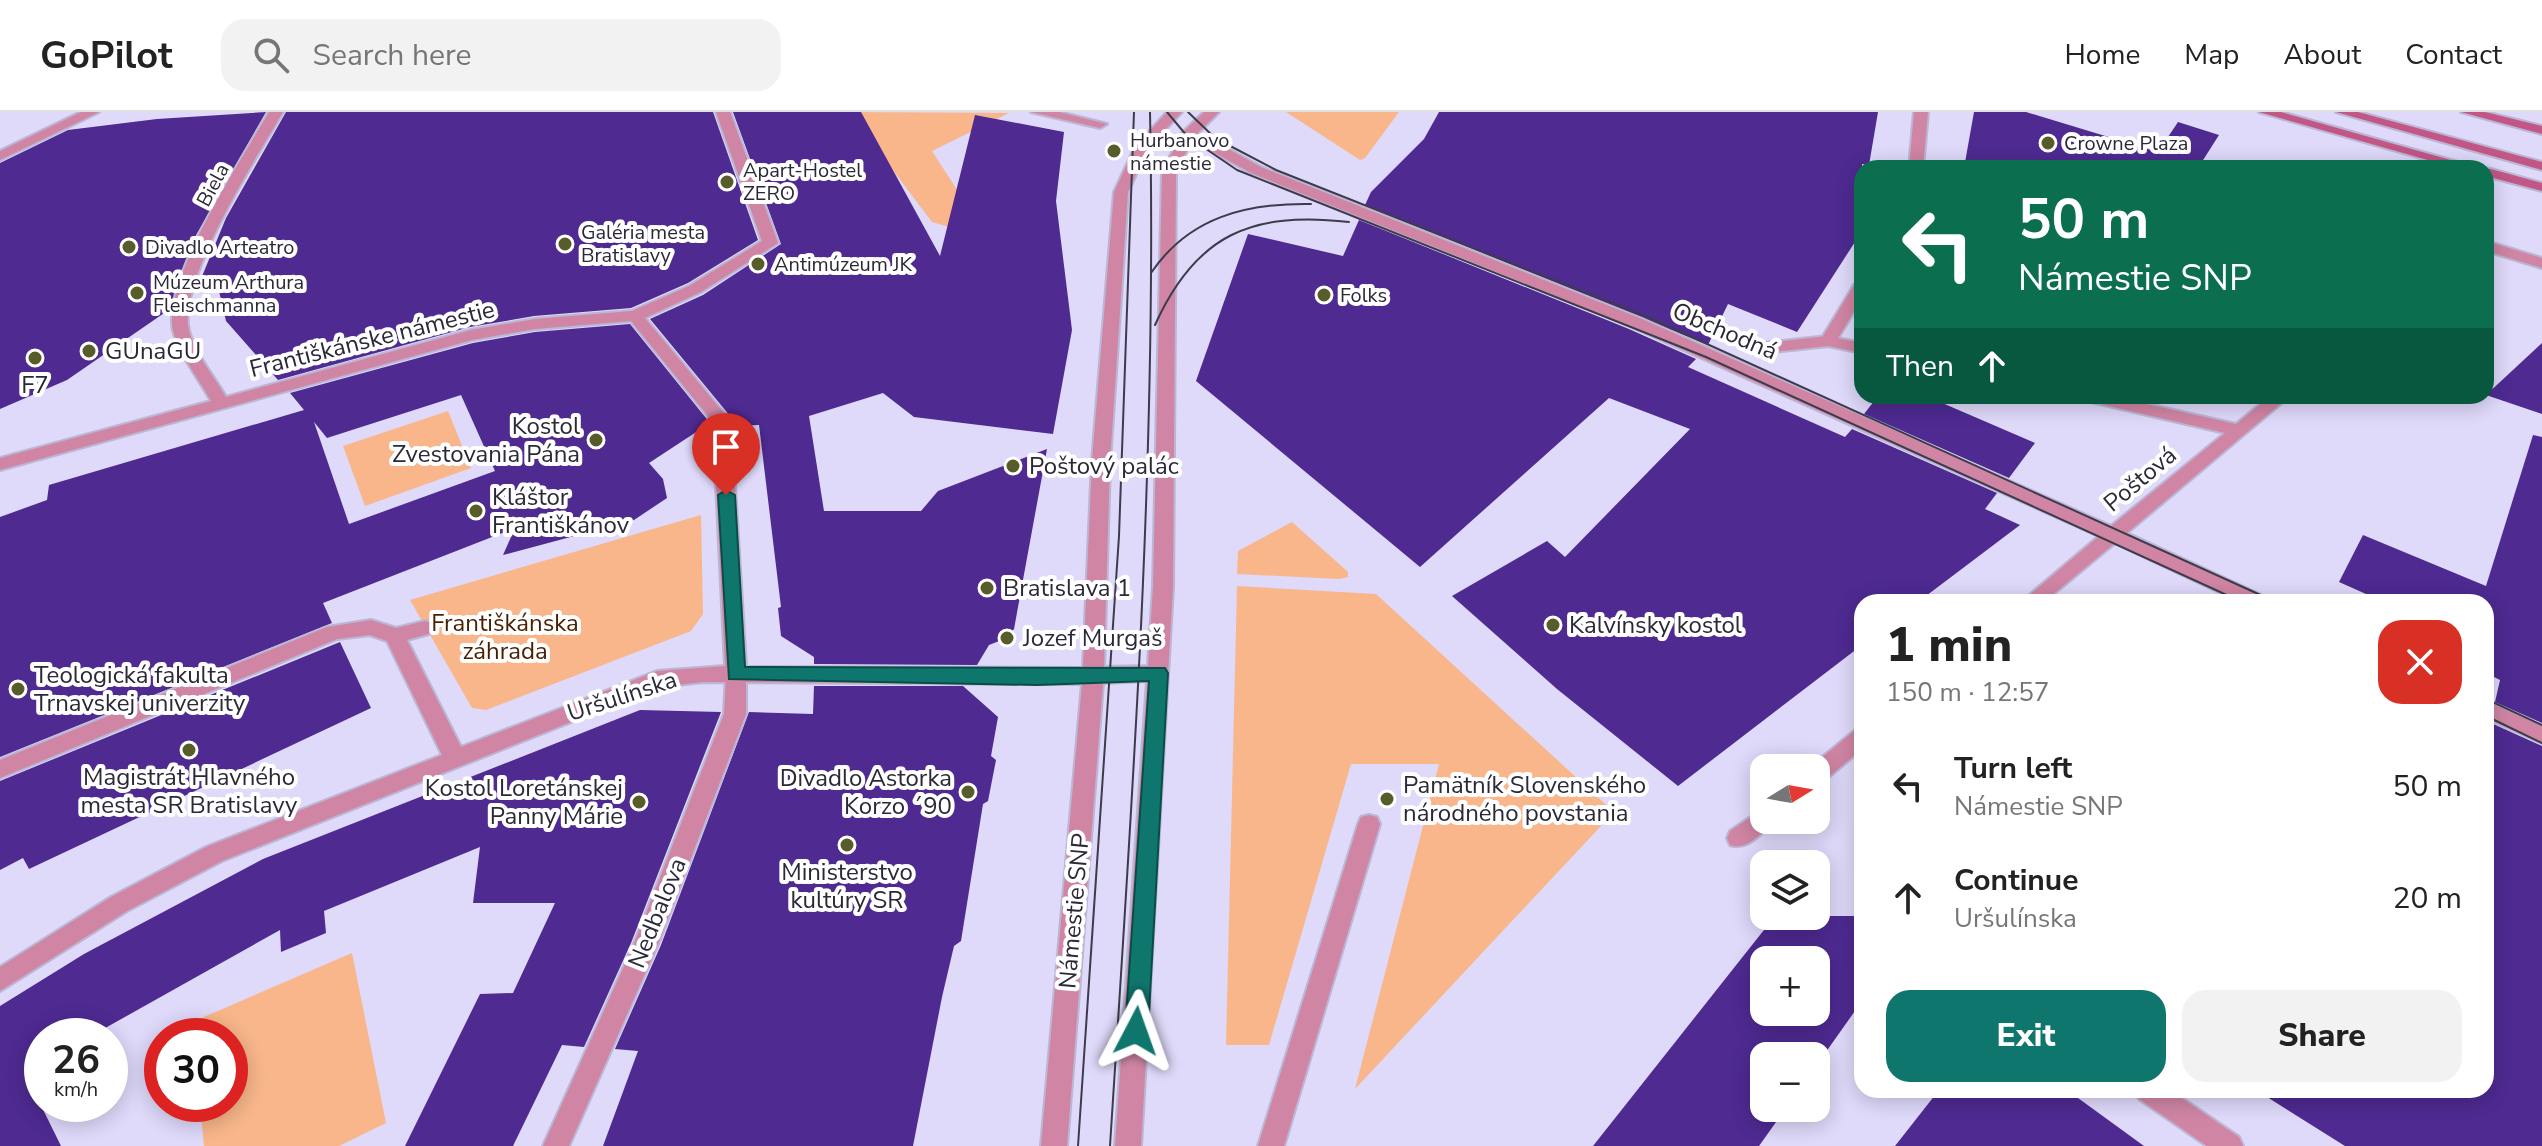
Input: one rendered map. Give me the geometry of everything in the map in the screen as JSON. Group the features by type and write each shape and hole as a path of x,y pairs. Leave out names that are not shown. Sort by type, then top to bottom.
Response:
{"main road":[{"path":"2266,112 2443,160"},
{"path":"2343,112 2542,166"},
{"path":"2390,112 2542,153"},
{"path":"2468,112 2542,130"},
{"path":"2494,174 2542,187"}],"street":[{"path":"0,156 92,112"},
{"name":"Biela","path":"220,402 180,326 191,274 224,205 276,112"},
{"name":"Františkánske námestie","path":"0,464 471,335 535,324 635,316 695,289 770,243 723,112"},
{"path":"1038,112 1100,124"},
{"name":"Obchodná","path":"1175,112 1196,136 1256,170 1690,343 2241,594"},
{"name":"Námestie SNP","path":"1054,1146 1093,676 1100,477 1123,183 1150,135 1175,112"},
{"path":"1128,1146 1159,673 1169,172 1212,112"},
{"path":"1917,160 1921,112"},
{"path":"2494,248 2542,263"},
{"path":"1828,341 1854,298"},
{"path":"535,324 538,306"},
{"name":"Nedbalova","path":"556,1146 646,944 735,714 736,674 722,422 635,316"},
{"path":"1756,349 1828,341 1854,346"},
{"path":"2123,404 2239,430"},
{"name":"Poštová","path":"2041,594 2271,404"},
{"path":"0,769 334,632 371,627 395,636 425,628"},
{"path":"395,636 454,756"},
{"path":"1093,676 1159,673"},
{"name":"Uršulínska","path":"0,980 119,904 214,854 454,756 657,679 687,674 1093,676"},
{"path":"2494,713 2542,735"},
{"path":"1830,763 1854,744"},
{"path":"1271,1146 1369,824"},
{"path":"1738,838 1750,828"},
{"path":"2160,1098 2230,1146"}],"green space":[{"path":"849,112 1009,113 932,151 972,213 970,233 932,222"},
{"path":"1286,112 1399,112 1365,158 1360,160"},
{"path":"448,411 471,468 365,506 343,446"},
{"name":"Františkánska záhrada","path":"701,515 703,614 691,631 486,710 472,708 410,600"},
{"path":"1292,522 1348,572 1348,577 1237,574 1238,551"},
{"path":"1237,586 1376,594 1614,812 1355,1089 1439,764 1351,764 1269,1045 1226,1045"},
{"path":"352,953 386,1123 339,1146 204,1146 202,1122 248,1122 248,1018 202,1018"}],"building":[{"path":"266,112 191,244 170,309 67,380 0,409 0,163 68,130 157,119"},
{"path":"286,112 713,112 758,240 688,283 631,308 534,316 470,327 278,380 226,321 216,278 196,291 226,218"},
{"path":"733,112 861,112 940,256 975,115 1064,132 1056,201 1072,330 1053,434 914,417 883,393 809,416 824,511 921,511 938,491 1047,449 1014,629 1007,638 989,645 977,665 814,664 814,657 781,636 778,608 781,607 759,425 734,426 730,416 650,319 703,295 781,244"},
{"path":"1439,112 1878,112 1870,160 1854,160 1854,243 1797,332 1728,304 1708,345 1365,205 1371,192 1424,139"},
{"name":"Crowne Plaza","path":"1974,112 2026,112 2158,152 2178,122 2219,135 2203,160 1965,160"},
{"path":"1359,220 1629,329 1696,359 1688,367 1845,437 1852,429 1997,493 1985,509 2020,525 1929,594 1854,594 1854,651 1678,786 1557,689 1452,596 1547,541 1565,557 1690,429 1609,398 1420,567 1196,381 1248,234 1343,256"},
{"path":"630,324 710,423 649,463 663,479 667,498 634,520 503,555 515,528 323,603 332,623 0,757 0,517 47,500 49,485 304,410 290,393 473,343 535,332","holes":["461,395 495,471 349,524 314,422 327,438"]},
{"path":"2542,343 2542,414 2494,398 2494,388"},
{"path":"1872,404 1945,404 2035,443 2009,478 1864,414"},
{"path":"2533,435 2542,437 2542,723 2495,702 2500,680 2494,677 2494,594 2366,594 2339,582 2363,535 2486,586"},
{"name":"Magistrát Hlavného mesta SR Bratislavy","path":"340,642 371,708 29,869 23,858 0,870 0,781"},
{"path":"814,686 963,686 998,717 991,756 996,760 988,801 983,804 961,941 954,946 942,997 913,1146 603,1146 638,1051 615,1049 661,945 749,712 813,714"},
{"path":"640,710 721,712 631,943 584,1047 562,1045 513,1146 405,1146 480,994 513,993 555,903 473,903 480,847 324,911 326,933 281,952 280,930 123,1018 24,1018 24,1122 49,1122 61,1146 0,1146 0,1006 84,954 263,859"},
{"path":"2494,724 2542,746 2542,1146 2345,1146 2269,1098 2494,1098"},
{"path":"1830,916 1854,916 1854,1012 1830,1046 1830,1042 1750,1042 1750,1122 1776,1122 1759,1146 1593,1146 1750,948 1750,1026 1830,1026 1830,946 1751,946 1764,930 1830,930"},
{"path":"1933,1098 2078,1098 2144,1146 1895,1146"}],"tram line":[{"path":"1078,1146 1119,536 1134,112"},
{"path":"1110,1146 1134,759 1146,500 1150,371 1150,112"},
{"path":"1167,112 1187,136 1237,170 1706,357 2224,594"},
{"path":"1188,112 1215,138 1276,170 1652,319 2258,594"},
{"path":"1151,273 1183,238 1221,217 1264,206 1311,204"},
{"path":"1155,325 1171,294 1189,269 1231,235 1284,221 1349,222"},
{"path":"2494,703 2542,725"},
{"path":"2494,720 2542,743"}],"place":[{"name":"Crowne Plaza","path":"2048,143"},
{"name":"Hurbanovo námestie","path":"1114,151"},
{"name":"Apart-Hostel ZERO","path":"727,182"},
{"name":"Galéria mesta Bratislavy","path":"565,244"},
{"name":"Divadlo Arteatro","path":"129,247"},
{"name":"Antimúzeum JK","path":"758,264"},
{"name":"Múzeum Arthura Fleischmanna","path":"137,293"},
{"name":"Folks","path":"1324,295"},
{"name":"GUnaGU","path":"89,351"},
{"name":"F7","path":"35,358"},
{"name":"Kostol Zvestovania Pána","path":"596,440"},
{"name":"Poštový palác","path":"1013,466"},
{"name":"Kláštor Františkánov","path":"476,511"},
{"name":"Bratislava 1","path":"987,588"},
{"name":"Kalvínsky kostol","path":"1553,625"},
{"name":"Jozef Murgaš","path":"1007,638"},
{"name":"Teologická fakulta Trnavskej univerzity","path":"18,689"},
{"name":"Magistrát Hlavného mesta SR Bratislavy","path":"189,750"},
{"name":"Divadlo Astorka Korzo ´90","path":"968,792"},
{"name":"Pamätník Slovenského národného povstania","path":"1387,799"},
{"name":"Kostol Loretánskej Panny Márie","path":"639,802"},
{"name":"Ministerstvo kultúry SR","path":"847,845"}],"route":[{"path":"726,495 736,674 1037,678 1159,673 1136,1031"}]}
